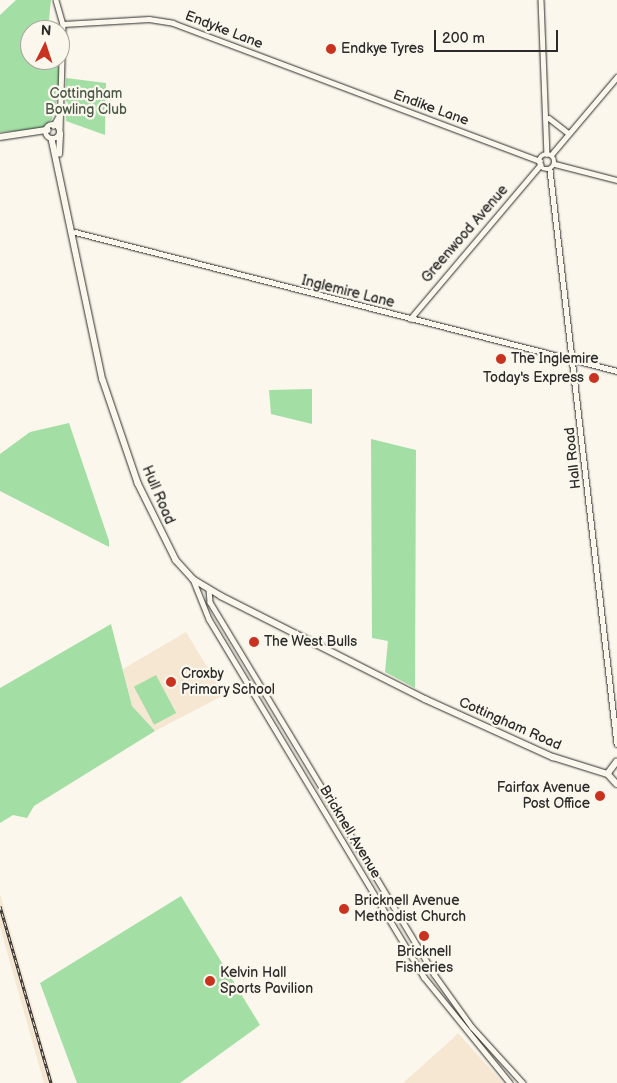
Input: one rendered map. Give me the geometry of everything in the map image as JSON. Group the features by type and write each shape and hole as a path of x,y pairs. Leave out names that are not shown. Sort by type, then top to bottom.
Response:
{"main road":[{"path":"49,135 53,126 60,132"},
{"path":"0,136 30,133 49,135 60,132"},
{"name":"Hull Road","path":"59,158 60,132"},
{"name":"Hull Road","path":"49,135 59,158 103,380 116,420 164,538 193,579 209,590 425,699"},
{"name":"Cottingham Road","path":"425,699 553,756 608,774"},
{"path":"614,762 608,774 616,785"},
{"name":"Cottingham Road","path":"586,767 614,762"}],"street":[{"path":"56,0 62,20"},
{"path":"541,0 549,155 555,164 617,180"},
{"name":"Endyke Lane","path":"70,24 164,21 315,76"},
{"path":"60,132 62,70"},
{"name":"Endike Lane","path":"315,76 540,163 550,170"},
{"path":"549,155 617,76"},
{"path":"53,126 62,108"},
{"path":"548,117 568,133"},
{"name":"Greenwood Avenue","path":"410,319 540,163 549,155"},
{"path":"550,170 555,164"},
{"name":"Hall Road","path":"550,170 574,361 617,744"},
{"name":"Inglemire Lane","path":"75,232 617,371"},
{"name":"Bricknell Avenue","path":"193,579 208,619 424,977 510,1083"},
{"name":"Bricknell Avenue","path":"209,590 210,602 434,974 522,1083"},
{"path":"495,1064 501,1058"}],"shaded area":[{"name":"Croxby Primary School","path":"186,632 224,695 155,731 132,706 123,669"},
{"path":"0,894 54,1083 44,1083 0,927"},
{"path":"458,1033 503,1083 403,1083 449,1042"}],"green space":[{"path":"16,0 51,0 49,20 20,20 20,70 59,70 60,86 52,119 43,129 0,132 0,15"},
{"name":"Cottingham Bowling Club","path":"66,78 106,83 105,135 66,121"},
{"path":"312,389 312,424 271,414 269,390"},
{"path":"69,423 109,541 109,547 0,491 0,454 30,432"},
{"path":"371,439 416,450 415,688 385,672 388,641 372,638"},
{"path":"111,624 132,706 155,731 34,806 27,818 13,815 0,823 0,688"},
{"path":"156,675 176,713 154,725 134,687"},
{"path":"181,896 260,1025 180,1083 77,1083 40,983"}],"railway":[{"path":"0,906 51,1083"}],"place":[{"name":"Endkye Tyres","path":"331,49"},
{"name":"The Inglemire","path":"501,359"},
{"name":"Today's Express","path":"594,378"},
{"name":"The West Bulls","path":"254,642"},
{"name":"Croxby Primary School","path":"171,682"},
{"name":"Fairfax Avenue Post Office","path":"600,796"},
{"name":"Bricknell Avenue Methodist Church","path":"344,909"},
{"name":"Bricknell Fisheries","path":"424,936"},
{"name":"Kelvin Hall Sports Pavilion","path":"210,981"}]}
